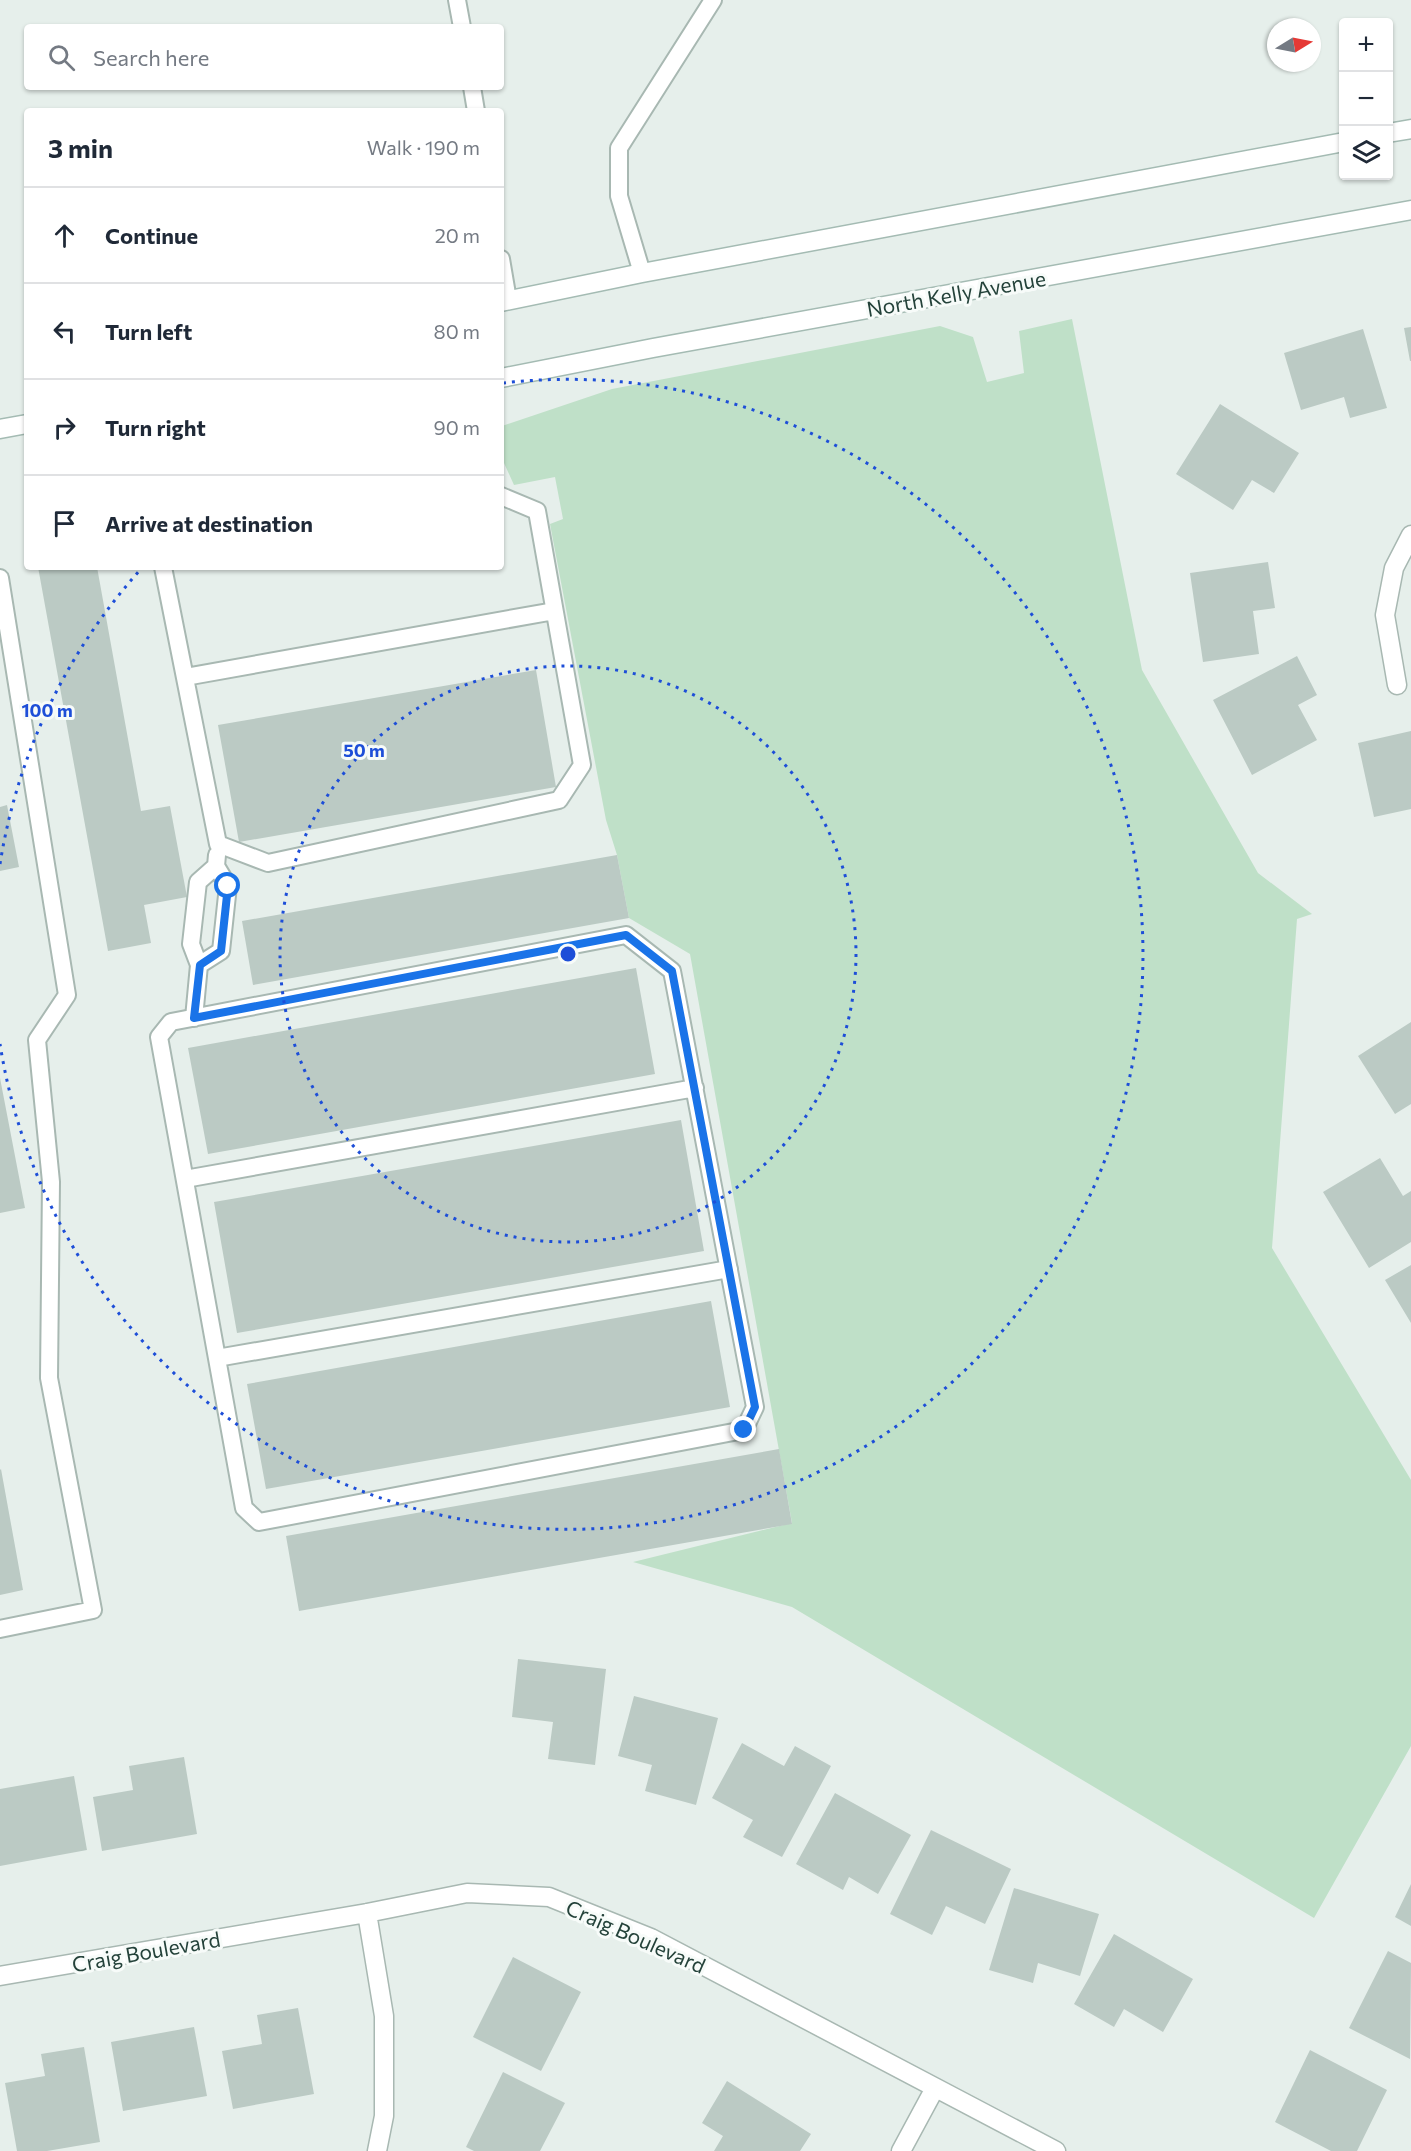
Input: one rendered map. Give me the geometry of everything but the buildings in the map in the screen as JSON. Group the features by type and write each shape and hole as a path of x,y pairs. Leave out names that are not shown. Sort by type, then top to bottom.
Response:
{"street":[{"path":"1393,132 1411,129"},
{"path":"505,301 642,273 1339,143"},
{"name":"North Kelly Avenue","path":"504,377 653,348 1411,210"},
{"path":"0,429 24,425"},
{"path":"1397,685 1384,615 1394,568 1411,535"},
{"name":"Craig Boulevard","path":"0,1976 367,1913 467,1893 549,1897 651,1938 1056,2151"},
{"path":"367,1913 384,2016 384,2116 377,2151"},
{"path":"901,2151 935,2088"}],"lane":[{"path":"457,0 461,24"},
{"path":"642,273 619,196 619,148 713,0"},
{"path":"472,90 476,108"},
{"path":"218,844 268,863 559,800 582,765 537,512 504,497"},
{"path":"164,570 218,844 216,866 228,886 221,951 200,965"},
{"path":"0,578 67,995 37,1040 51,1182 49,1378 93,1610 0,1629"},
{"path":"185,677 555,612"},
{"path":"194,1018 200,965 191,944 198,882 216,866"},
{"path":"626,935 672,971 695,1088 755,1407 744,1430 259,1522 244,1508 159,1037 171,1022 626,935"},
{"path":"185,1179 695,1088"},
{"path":"217,1358 729,1269"}],"green space":[{"path":"1072,319 1142,670 1258,873 1312,914 1297,919 1272,1248 1411,1480 1411,1746 1314,1918 792,1607 633,1562 792,1523 690,954 629,918 617,855 606,820 550,524 563,519 555,477 514,485 504,463 504,425 612,389 940,326 973,337 987,382 1024,373 1019,331"}],"route":[{"path":"228,886 221,951 200,965 194,1018 626,935 672,971 755,1407 744,1430"}]}
